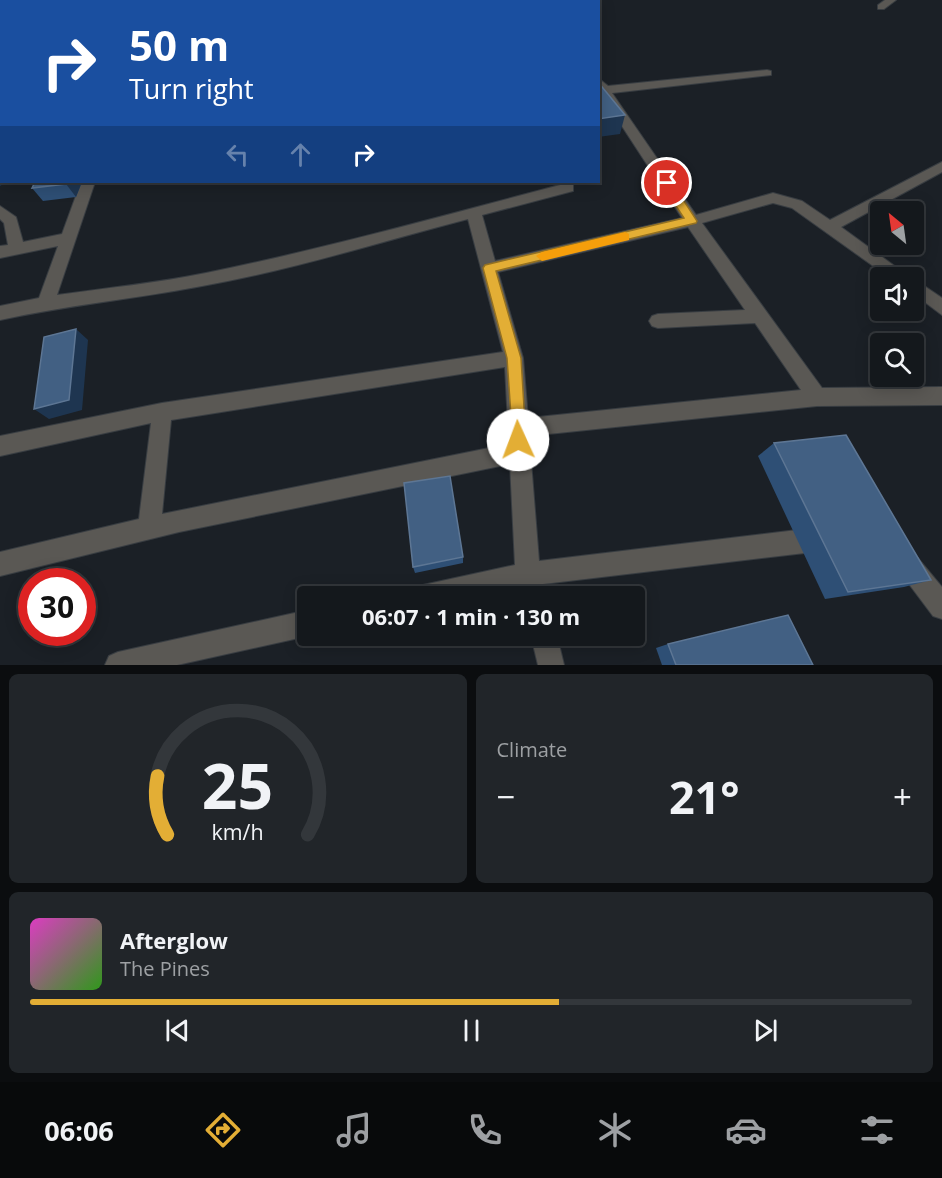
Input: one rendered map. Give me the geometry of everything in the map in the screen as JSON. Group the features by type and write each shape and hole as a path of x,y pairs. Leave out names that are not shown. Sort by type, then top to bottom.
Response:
{"street":[{"path":"880,7 891,0"},
{"path":"767,73 601,87 692,221 817,397"},
{"path":"830,227 942,166"},
{"path":"46,303 88,183"},
{"path":"0,313 46,303 203,280 266,266 568,188"},
{"path":"489,268 692,221 773,198 789,200 887,267"},
{"path":"0,211 11,221 16,248"},
{"path":"473,212 514,358 528,574 531,586"},
{"path":"0,252 68,238"},
{"path":"924,293 942,308"},
{"path":"658,321 759,316"},
{"path":"0,446 162,411 514,358"},
{"path":"518,428 817,397 942,396"},
{"path":"149,529 162,411"},
{"path":"0,564 149,529 519,452"},
{"path":"473,586 528,574 846,535"},
{"path":"894,547 942,607"},
{"path":"118,665 297,625"},
{"path":"546,646 551,665"}],"building":[{"path":"600,84 625,115 600,119"},
{"path":"34,183 66,183 66,184 32,188"},
{"path":"76,329 69,400 34,409 44,337"},
{"path":"846,435 931,580 848,592 774,443"},
{"path":"450,476 463,557 413,567 404,483"},
{"path":"788,615 813,665 676,665 668,644"}],"slow traffic":[{"path":"542,256 625,237"}],"route":[{"path":"518,440 514,358 489,268 692,221 667,183"}]}
